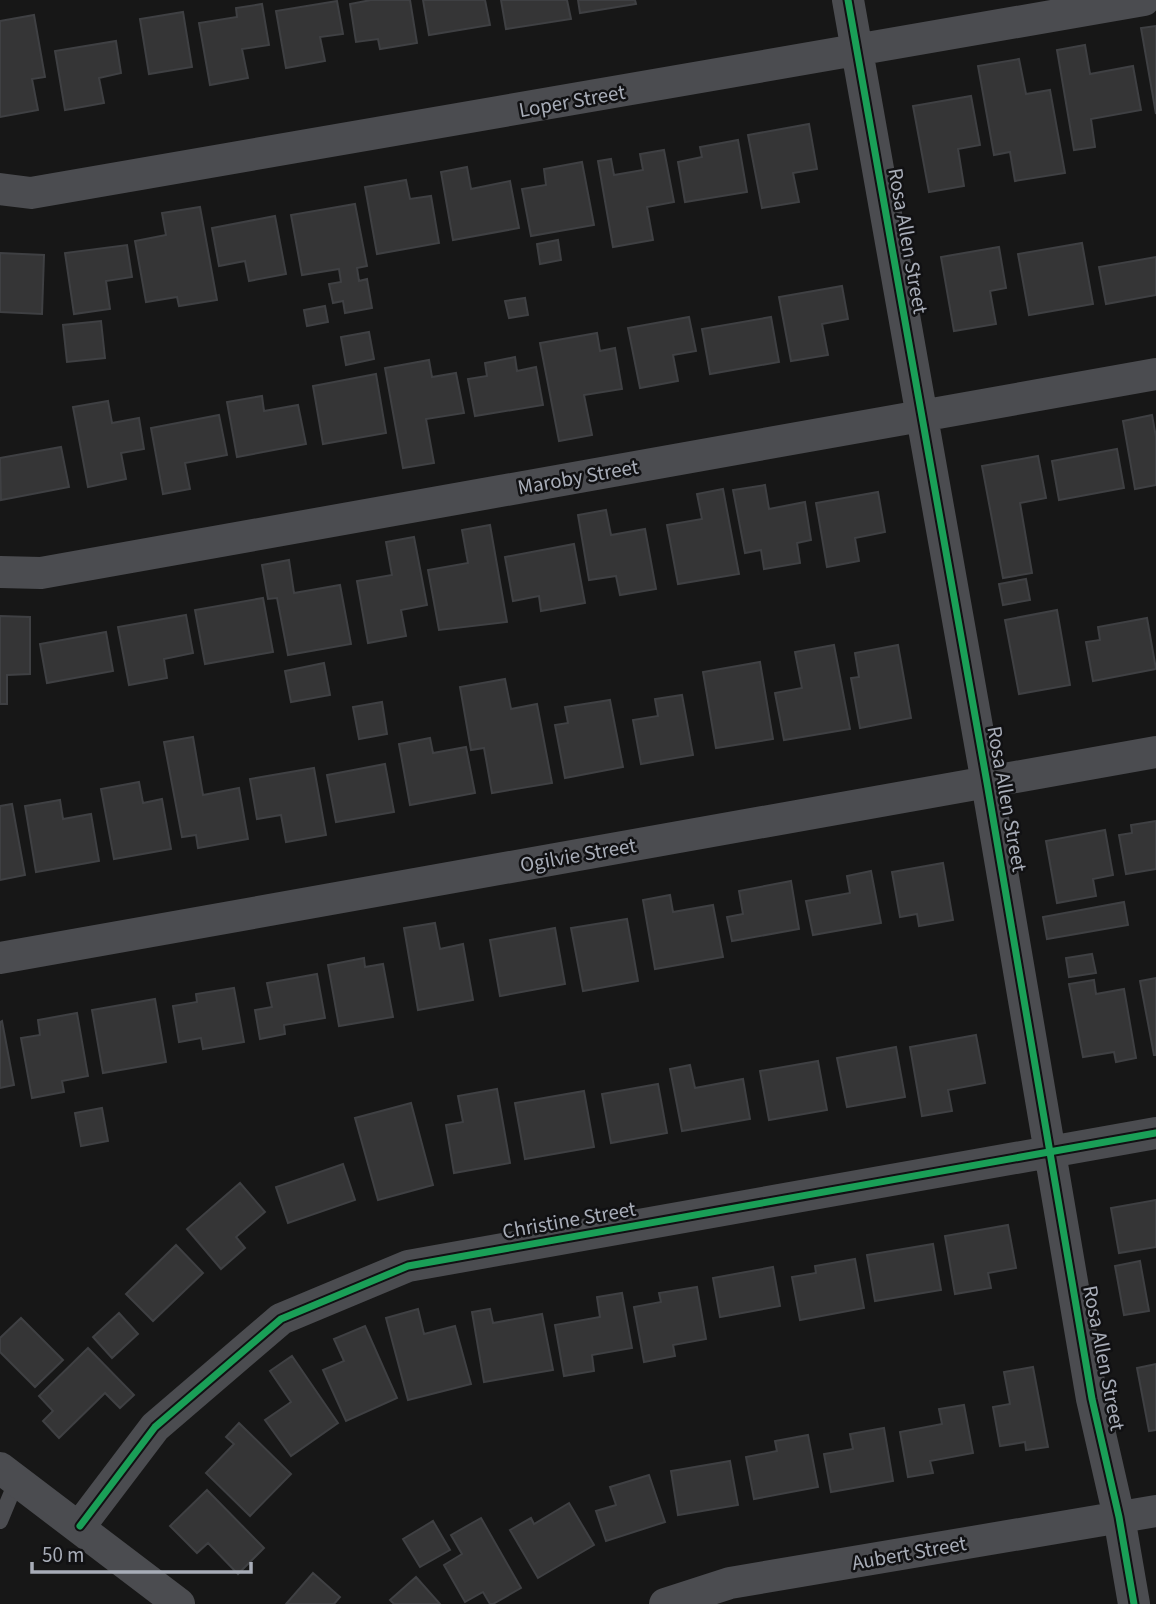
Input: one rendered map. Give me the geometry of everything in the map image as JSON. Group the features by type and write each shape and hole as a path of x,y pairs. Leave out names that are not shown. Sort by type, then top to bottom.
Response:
{"street":[{"name":"Rosa Allen Street","path":"848,0 987,783 1092,1399 1119,1517 1134,1604"},
{"name":"Loper Street","path":"0,189 31,193 859,52 1144,0"},
{"name":"Maroby Street","path":"0,572 41,573 1156,374"},
{"name":"Ogilvie Street","path":"0,958 1156,752"},
{"name":"Christine Street","path":"80,1526 155,1427 281,1319 408,1266 1156,1133"},
{"path":"9,1474 179,1604"},
{"name":"Aubert Street","path":"665,1604 730,1583 1156,1511"}],"lane":[{"path":"0,1521 9,1474"}],"building":[{"path":"371,0 410,0 417,43 380,49 378,39 356,42 350,4"},
{"path":"423,0 485,0 490,25 429,35"},
{"path":"501,0 567,0 571,19 506,29"},
{"path":"578,0 635,0 636,4 580,13"},
{"path":"337,1 343,34 320,37 325,61 286,68 276,11"},
{"path":"262,4 269,45 242,49 248,78 210,85 199,23 237,17 236,8"},
{"path":"183,12 192,67 149,74 140,19"},
{"path":"34,15 45,77 32,79 38,110 0,117 0,21"},
{"path":"1156,26 1156,114 1141,28"},
{"path":"116,41 121,73 99,78 104,103 65,110 55,51"},
{"path":"1085,45 1090,74 1133,66 1141,110 1091,119 1095,147 1074,150 1057,50"},
{"path":"1019,59 1026,94 1050,90 1065,173 1015,181 1010,152 994,155 978,66"},
{"path":"971,96 980,145 958,149 964,186 929,192 913,106"},
{"path":"809,124 817,169 793,173 799,202 762,208 748,135"},
{"path":"738,140 747,192 685,202 678,162 702,157 700,147"},
{"path":"664,150 674,202 647,207 653,240 613,247 598,161 611,159 614,175 643,170 640,154"},
{"path":"582,162 594,225 531,236 522,189 546,185 544,169"},
{"path":"467,167 471,189 510,181 519,228 453,240 441,172"},
{"path":"406,180 410,199 431,196 439,243 377,254 365,187"},
{"path":"355,204 367,266 357,268 359,281 367,279 372,308 345,313 343,301 333,303 329,284 341,282 339,269 302,275 291,215"},
{"path":"200,207 217,300 179,306 177,297 146,302 135,241 166,235 162,213"},
{"path":"275,216 286,274 249,281 245,261 219,266 212,228"},
{"path":"558,240 561,260 540,264 537,244"},
{"path":"1082,243 1093,304 1029,315 1018,254"},
{"path":"127,245 132,277 106,281 110,309 74,314 65,253"},
{"path":"999,247 1006,288 990,291 996,324 954,331 941,257"},
{"path":"0,253 44,255 42,314 0,312"},
{"path":"1156,257 1156,295 1106,304 1099,267"},
{"path":"842,286 848,319 822,324 828,355 791,361 779,297"},
{"path":"525,298 528,315 509,318 505,301"},
{"path":"325,306 328,322 307,326 304,310"},
{"path":"689,317 696,351 673,355 678,381 640,388 628,328"},
{"path":"771,317 779,362 710,374 702,329"},
{"path":"101,321 105,358 67,362 63,325"},
{"path":"369,332 374,359 346,365 341,337"},
{"path":"597,333 600,351 615,348 622,389 584,395 592,435 559,441 540,343"},
{"path":"515,357 517,371 536,367 543,405 475,416 468,379 487,376 485,363"},
{"path":"429,360 432,377 456,373 464,413 426,419 434,463 403,468 385,368"},
{"path":"376,374 386,433 323,444 313,386"},
{"path":"262,396 264,411 298,405 306,444 237,457 227,402"},
{"path":"108,401 112,423 139,418 144,449 121,453 126,479 88,487 73,407"},
{"path":"219,415 227,455 185,463 190,489 163,494 151,428"},
{"path":"1152,415 1156,437 1156,485 1135,489 1123,421"},
{"path":"61,447 69,487 1,500 0,458"},
{"path":"1117,449 1124,488 1059,500 1052,461"},
{"path":"1038,456 1046,498 1020,503 1032,573 1003,578 982,466"},
{"path":"765,485 769,509 805,502 811,540 797,543 800,563 764,569 761,550 745,553 733,490"},
{"path":"723,489 739,574 678,584 667,525 702,519 697,494"},
{"path":"878,492 885,532 855,538 859,561 827,567 816,503"},
{"path":"606,510 611,535 645,529 656,589 620,595 616,576 589,580 578,515"},
{"path":"490,525 507,622 439,630 428,570 468,563 462,530"},
{"path":"414,537 427,605 401,610 406,636 368,643 357,581 392,575 386,542"},
{"path":"574,544 585,603 541,611 539,596 513,601 505,557"},
{"path":"289,560 294,593 340,585 351,644 288,655 277,598 268,599 262,565"},
{"path":"1026,579 1030,600 1003,605 999,584"},
{"path":"263,598 273,652 205,664 195,610"},
{"path":"1057,610 1070,685 1019,694 1005,620"},
{"path":"186,615 193,653 164,659 167,678 129,685 118,627"},
{"path":"0,616 30,617 30,674 7,675 7,704 0,704"},
{"path":"1147,618 1156,669 1093,681 1086,642 1100,640 1098,627"},
{"path":"106,632 113,671 47,683 40,644"},
{"path":"834,645 850,729 784,740 775,693 802,688 795,652"},
{"path":"898,645 911,718 860,728 851,678 859,677 855,653"},
{"path":"760,662 773,739 716,748 703,672"},
{"path":"324,663 330,695 291,702 285,671"},
{"path":"505,679 511,709 537,704 552,783 492,793 484,748 471,750 460,687"},
{"path":"682,695 693,755 641,764 633,720 658,716 655,699"},
{"path":"610,700 623,767 565,778 555,725 568,723 565,707"},
{"path":"382,702 387,734 359,739 353,707"},
{"path":"193,737 203,795 239,788 248,839 198,848 196,835 182,837 164,742"},
{"path":"430,738 433,753 466,747 475,793 410,805 399,744"},
{"path":"385,764 394,812 336,822 327,775"},
{"path":"314,768 326,835 286,842 281,815 257,819 250,779"},
{"path":"139,782 143,803 162,799 171,849 114,859 101,789"},
{"path":"60,800 63,819 91,814 99,861 36,872 25,806"},
{"path":"12,804 25,875 0,880 0,806"},
{"path":"1156,821 1156,869 1126,874 1119,835 1132,833 1131,825"},
{"path":"1105,830 1113,875 1093,879 1096,896 1057,903 1046,841"},
{"path":"943,863 953,920 919,926 917,914 900,917 892,872"},
{"path":"871,871 881,923 813,935 806,901 850,893 847,876"},
{"path":"791,881 799,929 732,941 727,917 743,914 739,891"},
{"path":"670,895 673,912 713,905 723,957 655,969 643,900"},
{"path":"1124,902 1128,925 1047,939 1043,917"},
{"path":"627,919 638,981 583,991 571,928"},
{"path":"435,923 440,949 463,944 473,1000 418,1010 404,928"},
{"path":"555,928 565,984 500,996 490,940"},
{"path":"1092,954 1096,973 1069,977 1066,958"},
{"path":"364,958 365,967 383,964 393,1017 339,1026 328,965"},
{"path":"317,974 325,1018 284,1025 285,1034 260,1039 255,1010 272,1007 267,983"},
{"path":"1156,978 1156,1055 1154,1055 1140,981"},
{"path":"1094,980 1096,994 1124,989 1136,1058 1116,1062 1114,1052 1083,1057 1069,984"},
{"path":"234,988 244,1042 203,1049 201,1038 179,1042 173,1006 197,1002 196,994"},
{"path":"155,999 166,1062 103,1073 92,1010"},
{"path":"77,1013 88,1076 62,1081 64,1092 32,1098 21,1038 40,1035 38,1020"},
{"path":"2,1021 14,1085 0,1088 0,1022"},
{"path":"976,1035 985,1083 948,1090 952,1111 922,1116 910,1047"},
{"path":"896,1047 905,1097 847,1107 837,1058"},
{"path":"818,1061 827,1110 769,1120 760,1071"},
{"path":"690,1065 695,1088 743,1079 750,1119 682,1131 670,1069"},
{"path":"658,1084 667,1133 611,1143 602,1094"},
{"path":"497,1089 510,1163 454,1173 446,1125 463,1122 458,1096"},
{"path":"584,1091 594,1147 525,1159 515,1103"},
{"path":"411,1103 433,1185 378,1200 355,1118"},
{"path":"102,1108 108,1141 81,1146 75,1113"},
{"path":"343,1164 355,1200 288,1223 276,1187"},
{"path":"240,1183 265,1212 236,1237 245,1248 221,1269 187,1229"},
{"path":"1156,1200 1156,1247 1119,1253 1111,1208"},
{"path":"1008,1225 1016,1268 988,1273 991,1288 955,1294 945,1236"},
{"path":"933,1244 941,1290 875,1301 867,1255"},
{"path":"176,1245 203,1273 153,1321 126,1294"},
{"path":"855,1259 864,1308 800,1320 792,1277 816,1273 815,1266"},
{"path":"1140,1261 1149,1311 1124,1315 1115,1266"},
{"path":"773,1267 780,1306 720,1317 713,1278"},
{"path":"697,1287 706,1339 673,1345 675,1356 644,1362 634,1307 661,1302 659,1293"},
{"path":"622,1293 632,1348 592,1355 594,1371 564,1376 555,1325 600,1317 597,1297"},
{"path":"418,1309 424,1334 455,1326 471,1384 408,1400 386,1318"},
{"path":"490,1309 493,1323 542,1314 553,1370 484,1382 472,1312"},
{"path":"119,1313 138,1334 112,1358 93,1337"},
{"path":"21,1318 63,1360 35,1387 0,1352 0,1338"},
{"path":"365,1326 397,1398 346,1421 323,1370 344,1361 334,1339"},
{"path":"88,1348 134,1395 120,1408 105,1393 59,1438 43,1421 53,1411 39,1396"},
{"path":"292,1356 338,1423 291,1456 265,1420 291,1402 270,1371"},
{"path":"1156,1364 1156,1430 1149,1431 1137,1368"},
{"path":"1033,1367 1048,1447 1026,1450 1025,1442 1000,1446 993,1407 1010,1404 1004,1372"},
{"path":"964,1405 973,1453 930,1461 933,1473 908,1477 900,1432 942,1424 939,1409"},
{"path":"239,1423 291,1474 250,1516 206,1473 234,1444 226,1437"},
{"path":"884,1428 893,1481 831,1492 824,1454 853,1449 850,1434"},
{"path":"808,1435 818,1487 754,1499 746,1457 777,1451 775,1441"},
{"path":"730,1461 738,1505 678,1515 671,1471"},
{"path":"649,1475 665,1522 606,1541 596,1511 616,1505 610,1487"},
{"path":"207,1490 264,1548 238,1574 208,1543 197,1553 170,1526"},
{"path":"569,1503 594,1545 538,1578 510,1530 531,1518 534,1524"},
{"path":"481,1518 521,1588 493,1604 490,1604 483,1592 465,1602 444,1565 462,1554 451,1535"},
{"path":"433,1521 450,1550 420,1567 403,1539"},
{"path":"313,1573 340,1597 334,1604 286,1604"},
{"path":"416,1577 440,1604 394,1604 390,1600"}],"cycle path":[{"path":"848,0 987,783 1092,1399 1119,1517 1134,1604"},
{"path":"80,1526 155,1427 281,1319 408,1266 1156,1133"}]}
